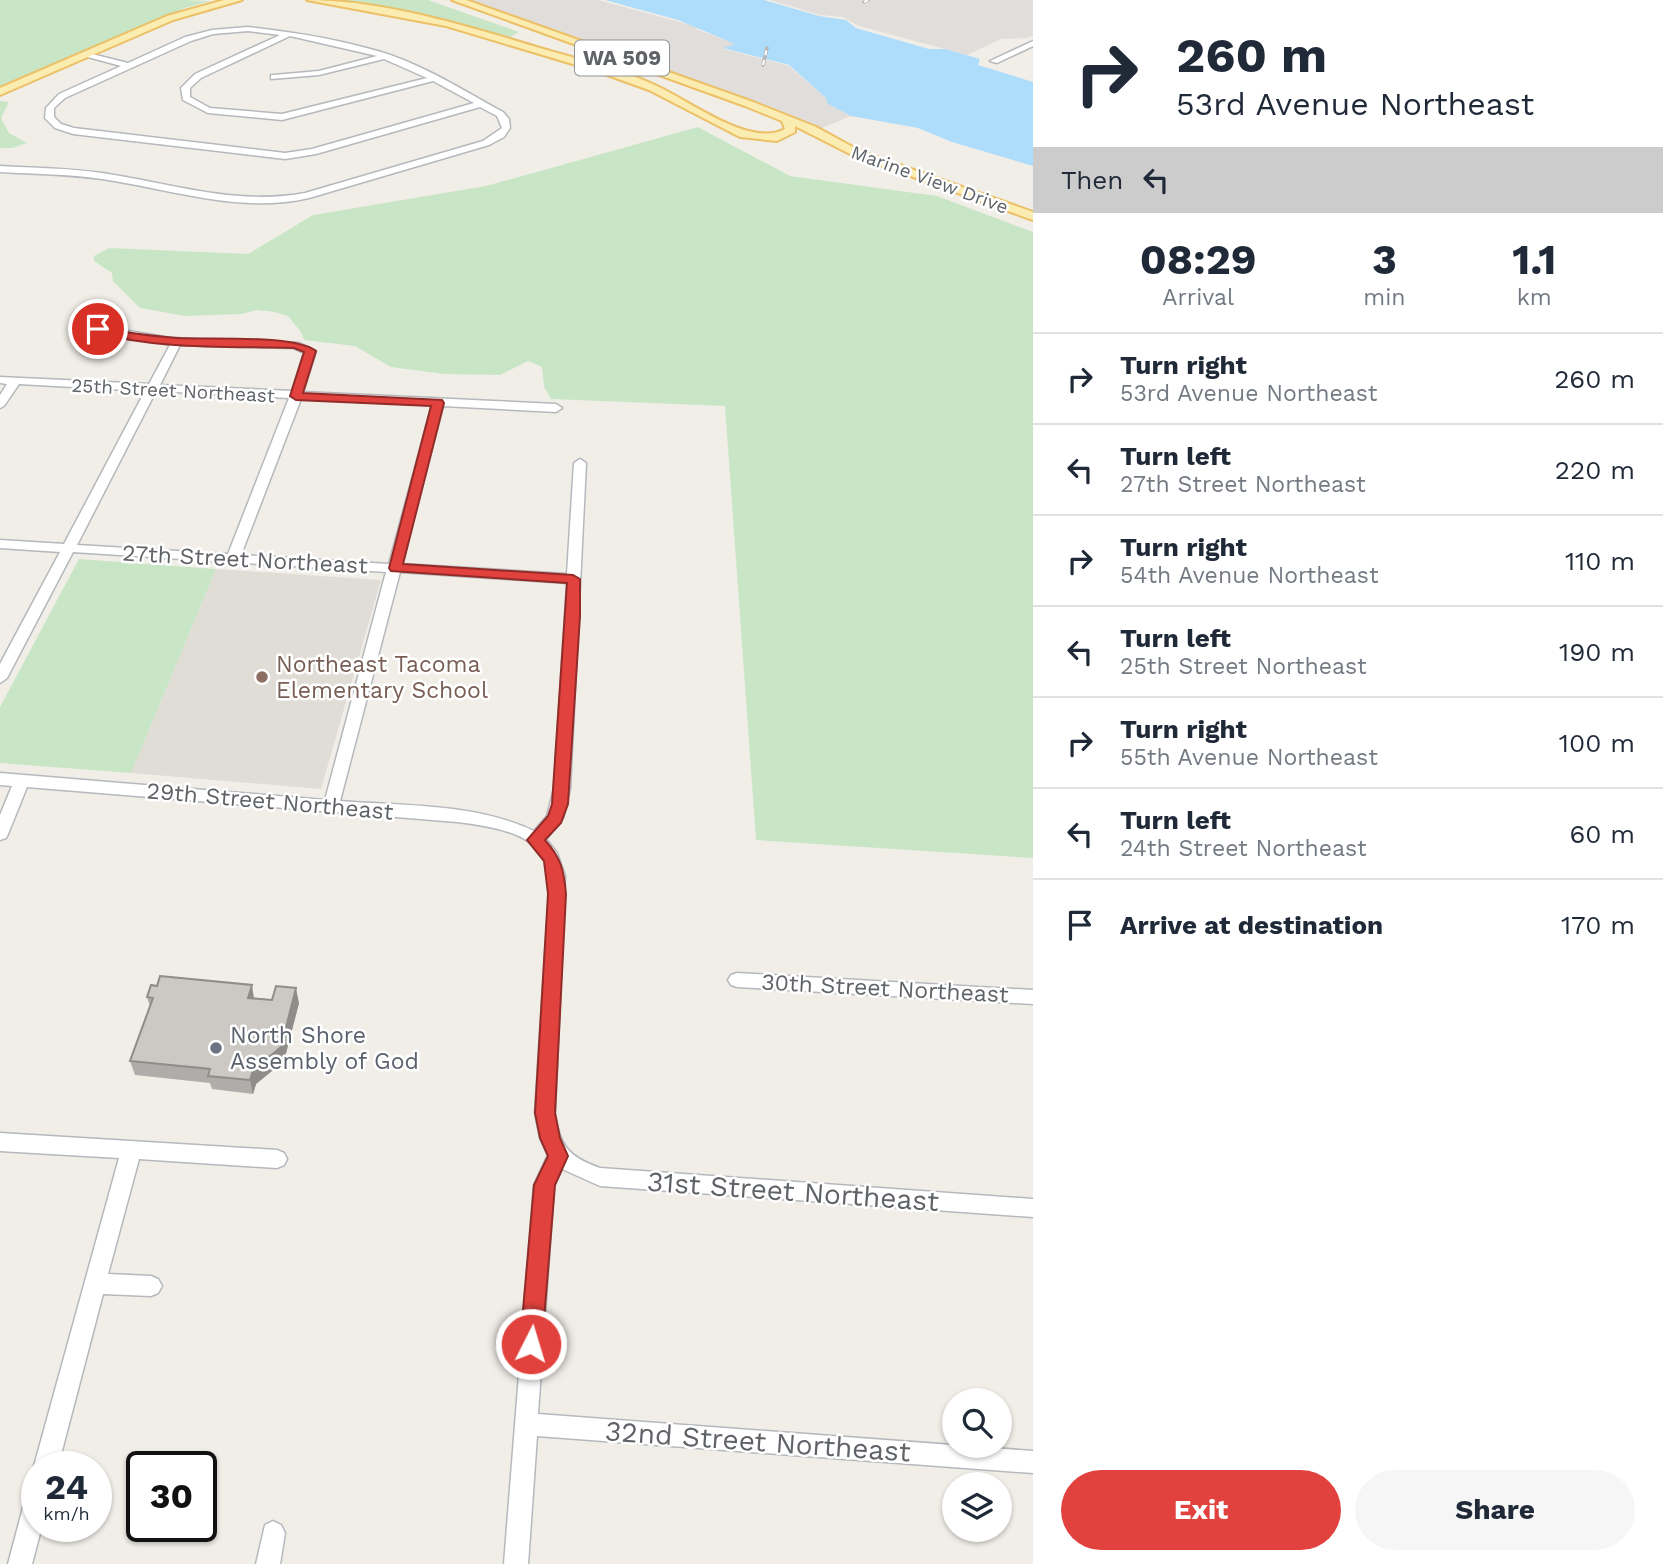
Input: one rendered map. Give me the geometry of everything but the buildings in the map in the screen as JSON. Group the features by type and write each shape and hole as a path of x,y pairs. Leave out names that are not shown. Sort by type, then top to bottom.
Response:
{"main road":[{"path":"0,92 188,11 237,0"},
{"path":"312,0 414,16 476,31 633,79 704,113 736,133 832,141"},
{"name":"Marine View Drive","path":"448,0 772,117 1033,216"},
{"name":"Marine View Drive","path":"457,0 832,141"},
{"path":"772,117 781,125 773,136"},
{"path":"773,136 789,124"}],"street":[{"path":"0,169 93,174 241,200 289,200 497,138 505,131 506,121 500,114 481,104 433,79 385,57 345,44 289,34 248,29 212,32 188,39 58,99 47,112 49,119 61,127 85,132 285,156 313,152 481,104"},
{"path":"289,34 198,76 187,85 184,92 186,98 208,110 282,117 433,79"},
{"path":"994,61 1033,43"},
{"path":"82,56 129,66"},
{"path":"82,56 119,70"},
{"path":"274,77 319,73 385,57"},
{"path":"98,329 115,334 177,341 295,345 310,351 296,396 233,559"},
{"path":"0,678 177,341"},
{"name":"25th Street Northeast","path":"0,380 556,408"},
{"path":"0,404 15,381"},
{"path":"331,806 438,403"},
{"path":"516,1564 544,1185 558,1156 550,1138 545,1113 557,894 555,868 551,858 535,840 555,818 560,804 580,463"},
{"name":"27th Street Northeast","path":"0,544 573,579"},
{"name":"29th Street Northeast","path":"0,779 470,818 512,828 535,840"},
{"path":"0,834 22,781"},
{"name":"30th Street Northeast","path":"737,980 1033,997"},
{"path":"0,1142 277,1159"},
{"path":"50,1451 131,1151"},
{"name":"31st Street Northeast","path":"558,1156 571,1167 600,1177 1033,1208"},
{"path":"95,1284 151,1286"},
{"name":"32nd Street Northeast","path":"525,1424 1033,1462"},
{"path":"268,1564 273,1533"},
{"path":"20,1564 26,1542"}],"shaded area":[{"path":"598,0 698,27 696,29 736,44 724,49 789,66 826,98 828,104 851,116 822,128 468,1"},
{"path":"770,0 1033,0 1033,36 1001,39 967,55 859,26 843,17 820,15"},
{"name":"Northeast Tacoma Elementary School","path":"216,569 381,580 321,789 131,773"}],"green space":[{"path":"0,0 210,1 185,8 0,86"},
{"path":"328,0 428,0 519,32 510,37 451,21"},
{"path":"0,101 9,102 1,118 9,133 27,143 12,148 0,148"},
{"path":"698,127 790,176 937,196 1033,232 1033,858 756,840 725,406 551,399 544,387 542,367 528,361 500,375 444,374 391,367 355,346 304,340 288,316 275,312 257,310 241,314 185,316 140,308 113,281 112,273 94,261 94,256 109,248 248,254 313,215 486,186"},
{"path":"79,559 216,569 131,773 0,763 0,707"}],"water":[{"path":"605,0 764,0 819,16 846,20 856,28 929,49 945,49 980,59 978,65 1033,82 1033,166 952,142 918,128 851,116 828,104 826,98 789,65 723,48 735,44 678,20"}],"railway":[{"path":"864,2 868,0"},
{"path":"763,65 767,48"}],"place":[{"name":"Northeast Tacoma Elementary School","path":"262,677"},
{"name":"North Shore Assembly of God","path":"216,1048"}],"route":[{"path":"98,329 115,334 177,341 295,345 310,351 296,396 438,403 396,568 573,579 573,616 560,804 555,818 535,840 551,858 555,868 557,894 545,1113 550,1138 558,1156 544,1185 531,1344"}]}
